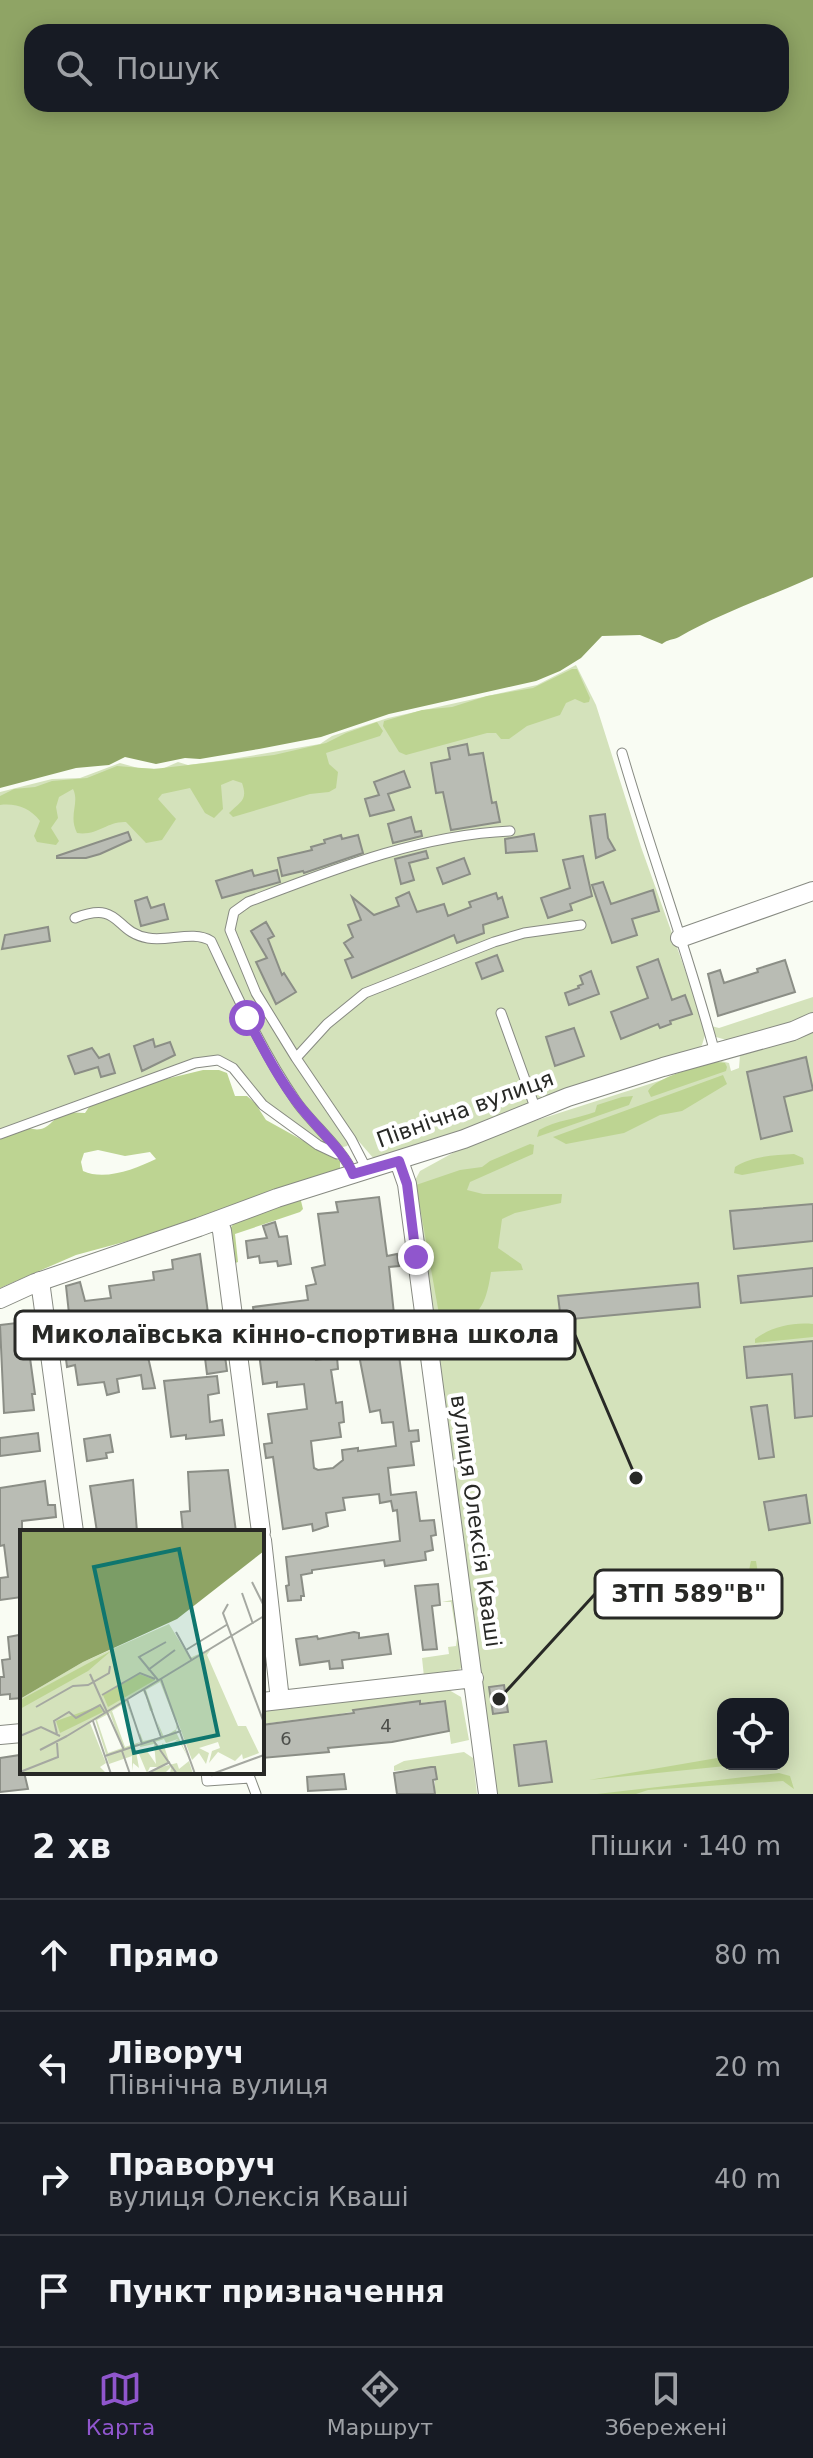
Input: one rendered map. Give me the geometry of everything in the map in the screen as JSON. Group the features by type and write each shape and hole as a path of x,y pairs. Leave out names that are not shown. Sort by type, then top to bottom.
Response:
{"street":[{"path":"680,938 813,891"},
{"name":"Північна вулиця","path":"0,1299 40,1281 277,1198 399,1161 568,1097 793,1031 813,1022"},
{"name":"вулиця Олексія Кваші","path":"399,1161 407,1184 488,1794"},
{"path":"218,1220 245,1395 261,1530"},
{"path":"40,1281 74,1530"},
{"path":"264,1576 271,1701 474,1678"},
{"path":"0,1735 20,1733"}],"lane":[{"path":"622,753 647,842 715,1053"},
{"path":"360,1172 351,1139 256,993 230,930 234,912 248,902 370,858 460,835 510,831"},
{"path":"75,918 100,911 110,914 135,934 150,939 199,937 211,941 271,1064 339,1154 360,1172"},
{"path":"296,1058 327,1024 365,993 494,942 524,933 581,925"},
{"path":"501,1013 536,1110"},
{"path":"0,1134 195,1063 218,1060 233,1068 263,1105 287,1124 328,1151 339,1154"},
{"path":"206,1774 207,1781 250,1778 256,1794"}],"shaded area":[{"path":"0,0 813,0 813,577 662,644 640,635 602,636 581,658 536,681 389,714 321,737 200,759 185,758 156,764 125,757 109,765 76,768 0,788"},
{"path":"576,665 596,705 641,847 693,992 705,1035 698,1049 428,1146 375,1160 355,1137 347,1146 331,1150 265,1102 219,1058 0,1131 0,792 52,779 80,778 120,763 138,768 162,769 178,762 188,765 320,744 332,736 388,718 537,685"},
{"path":"577,669 589,702 575,699 566,703 560,715 527,726 509,739 487,733 406,755 399,752 383,726 384,721 422,710 452,707 487,696 533,688"},
{"path":"377,722 383,731 380,736 326,753 329,764 338,772 336,788 329,792 310,794 233,817 229,813 242,800 244,793 242,783 233,780 221,785 223,809 214,818 205,813 190,788 162,794 158,799 176,819 162,840 146,843 126,822 77,833 73,789 59,797 56,807 58,818 51,828 59,841 56,845 37,842 34,836 40,821 32,813 17,806 0,805 0,796 14,789 87,778 117,766 154,769 274,755 326,743"},
{"path":"813,997 813,1016 730,1041 716,1037 711,1026 719,1028"},
{"path":"813,1029 813,1794 496,1794 413,1184 420,1171 460,1149 528,1123 721,1061 729,1063 731,1071 739,1068 740,1055"},
{"path":"716,1062 725,1063 726,1071 651,1097 648,1091 669,1077"},
{"path":"203,1070 227,1073 235,1096 247,1096 266,1120 340,1161 340,1169 172,1229 76,1255 0,1288 0,1139 29,1128 45,1128 64,1112 85,1113 91,1104","holes":["98,1150 125,1156 150,1152 156,1159 110,1174 83,1171 81,1162 84,1153"]},
{"path":"723,1075 727,1084 682,1111 660,1115 624,1133 566,1144 553,1137"},
{"path":"633,1096 629,1105 537,1137 539,1130 595,1112 597,1105"},
{"path":"530,1144 534,1145 533,1154 470,1182 467,1190 483,1194 562,1194 561,1203 502,1219 498,1248 521,1264 523,1270 491,1272 483,1304 471,1316 452,1318 439,1314 416,1185 460,1170 482,1167"},
{"path":"794,1154 803,1158 804,1164 742,1175 734,1173 735,1167 749,1160"},
{"path":"301,1201 303,1209 300,1212 235,1234 238,1262 233,1264 229,1230 234,1223"},
{"path":"813,1324 813,1337 755,1343 755,1339 775,1328"},
{"path":"751,1561 756,1561 762,1599 753,1602 748,1595 737,1595 723,1602 719,1597 746,1581"},
{"path":"457,1599 463,1667 453,1673 424,1677 422,1658 449,1654 448,1647 456,1646 451,1602 442,1602"},
{"path":"449,1690 461,1697 469,1740 451,1744 445,1700 393,1704 329,1716 331,1749 310,1737 308,1718 264,1724 264,1707"},
{"path":"464,1752 473,1758 477,1794 435,1794 435,1767 394,1771 394,1766 404,1761"},
{"path":"717,1758 717,1767 589,1780"},
{"path":"779,1773 790,1776 794,1789 783,1781 648,1790 636,1794 597,1794"}],"building":[{"path":"467,744 469,755 483,753 492,803 496,802 500,822 451,830 443,792 436,793 431,763 450,759 448,748"},
{"path":"404,771 410,787 388,794 394,810 370,816 365,799 379,795 374,782"},
{"path":"605,814 608,838 615,850 596,858 590,816"},
{"path":"411,817 415,832 421,831 422,836 393,843 388,824"},
{"path":"128,832 131,840 100,854 86,858 57,858 57,856"},
{"path":"534,834 537,851 506,853 505,839"},
{"path":"341,835 342,839 358,835 363,853 304,873 282,876 278,858 312,850 311,847 325,843 324,840"},
{"path":"426,851 428,858 409,863 414,880 401,884 395,859"},
{"path":"583,856 592,896 570,904 572,910 548,918 541,898 570,888 563,860"},
{"path":"464,858 470,874 443,884 437,868"},
{"path":"252,870 254,876 277,870 280,882 222,898 216,881"},
{"path":"603,882 611,904 653,890 659,911 632,919 637,935 612,943 592,885"},
{"path":"409,892 417,912 444,904 448,916 471,907 469,902 496,893 498,899 502,897 508,917 483,925 484,933 457,943 454,935 352,978 345,960 353,957 344,943 353,937 348,925 361,920 352,897 374,915 399,906 396,898"},
{"path":"147,897 151,908 164,904 168,919 141,926 135,901"},
{"path":"266,922 274,936 268,939 282,975 284,973 296,992 276,1004 256,962 267,958 251,931"},
{"path":"48,927 50,941 2,949 5,935"},
{"path":"497,955 503,971 482,979 476,963"},
{"path":"658,959 672,1000 685,995 692,1014 670,1021 671,1024 660,1028 658,1024 621,1039 611,1012 648,998 637,967"},
{"path":"785,960 795,992 718,1016 708,974 720,970 724,983"},
{"path":"591,971 599,994 569,1005 565,993 579,988 583,984 580,976"},
{"path":"574,1028 584,1056 555,1066 546,1037"},
{"path":"153,1039 155,1047 170,1042 175,1055 142,1071 134,1046"},
{"path":"92,1048 99,1058 109,1054 115,1073 101,1077 98,1067 75,1074 68,1056"},
{"path":"806,1057 813,1090 784,1097 792,1131 761,1139 747,1072"},
{"path":"379,1197 387,1256 397,1254 399,1266 389,1267 396,1333 409,1431 418,1430 419,1441 411,1442 414,1465 388,1468 391,1495 416,1492 420,1521 434,1520 436,1535 431,1536 433,1550 425,1552 426,1560 385,1566 384,1560 312,1570 312,1573 301,1575 304,1596 301,1600 288,1601 286,1557 400,1541 397,1510 393,1511 391,1501 380,1503 379,1494 343,1498 345,1510 326,1513 328,1526 313,1531 312,1524 283,1529 273,1457 266,1458 264,1444 272,1443 268,1414 307,1409 304,1384 277,1387 277,1382 263,1384 253,1307 308,1300 306,1286 316,1284 312,1268 325,1265 318,1214 338,1212 336,1202","holes":["353,1313 355,1331 363,1330 367,1354 359,1355 370,1412 380,1410 382,1423 393,1422 396,1446 342,1450 343,1460 333,1468 318,1470 314,1468 311,1441 341,1437 339,1423 344,1422 342,1402 336,1403 331,1370 338,1369 337,1357 316,1360 312,1342 296,1346 293,1321"]},
{"path":"813,1204 813,1241 734,1249 730,1211"},
{"path":"275,1222 279,1237 287,1236 291,1264 278,1266 277,1261 260,1263 259,1256 248,1258 246,1241 267,1238 263,1226"},
{"path":"200,1254 213,1350 176,1356 174,1342 146,1348 155,1388 143,1389 141,1375 117,1379 119,1392 107,1395 104,1382 78,1385 75,1365 67,1367 65,1351 96,1345 93,1320 70,1323 66,1286 80,1282 85,1301 111,1298 109,1286 154,1280 153,1272 173,1269 172,1260"},
{"path":"813,1268 813,1296 741,1303 738,1276"},
{"path":"698,1283 700,1307 561,1320 558,1296"},
{"path":"25,1322 35,1394 32,1394 34,1410 4,1413 0,1325"},
{"path":"813,1341 813,1416 795,1418 792,1374 747,1378 744,1347"},
{"path":"225,1356 227,1371 207,1374 205,1358"},
{"path":"217,1376 219,1393 208,1395 210,1422 222,1420 224,1435 186,1439 186,1435 171,1437 164,1381"},
{"path":"767,1405 774,1457 759,1459 751,1407"},
{"path":"38,1433 40,1451 0,1456 0,1438"},
{"path":"110,1435 113,1452 106,1453 107,1458 87,1461 84,1439"},
{"path":"228,1470 236,1530 183,1530 181,1512 190,1511 188,1472"},
{"path":"133,1480 137,1530 97,1530 90,1486"},
{"path":"45,1481 48,1505 55,1505 56,1517 22,1521 20,1597 0,1600 0,1578 8,1577 4,1545 0,1546 0,1488"},
{"path":"806,1495 810,1523 769,1530 764,1502"},
{"path":"438,1584 440,1605 432,1606 437,1649 423,1650 415,1586"},
{"path":"359,1633 359,1638 388,1634 391,1654 342,1660 343,1668 330,1669 329,1661 300,1665 296,1639 317,1636 318,1639"},
{"path":"19,1635 20,1698 10,1699 10,1694 0,1695 0,1677 4,1677 2,1660 10,1659 8,1637"},
{"path":"504,1685 508,1712 493,1714 489,1687"},
{"path":"420,1701 420,1704 445,1701 449,1731 392,1742 328,1748 329,1752 264,1758 264,1725 354,1713 353,1710"},
{"path":"546,1741 552,1782 519,1786 514,1745"},
{"path":"20,1755 20,1774 24,1774 28,1789 0,1792 0,1758"},
{"path":"435,1767 435,1794 397,1794 394,1773"},
{"path":"344,1774 346,1789 308,1791 307,1777"}],"place":[{"name":"Миколаївська кінно-спортивна школа","path":"636,1478"},
{"name":"ЗТП 589\"В\"","path":"499,1699"}],"route":[{"path":"247,1018 271,1064 299,1105 348,1161 353,1174 399,1161 407,1184 416,1257"}]}
